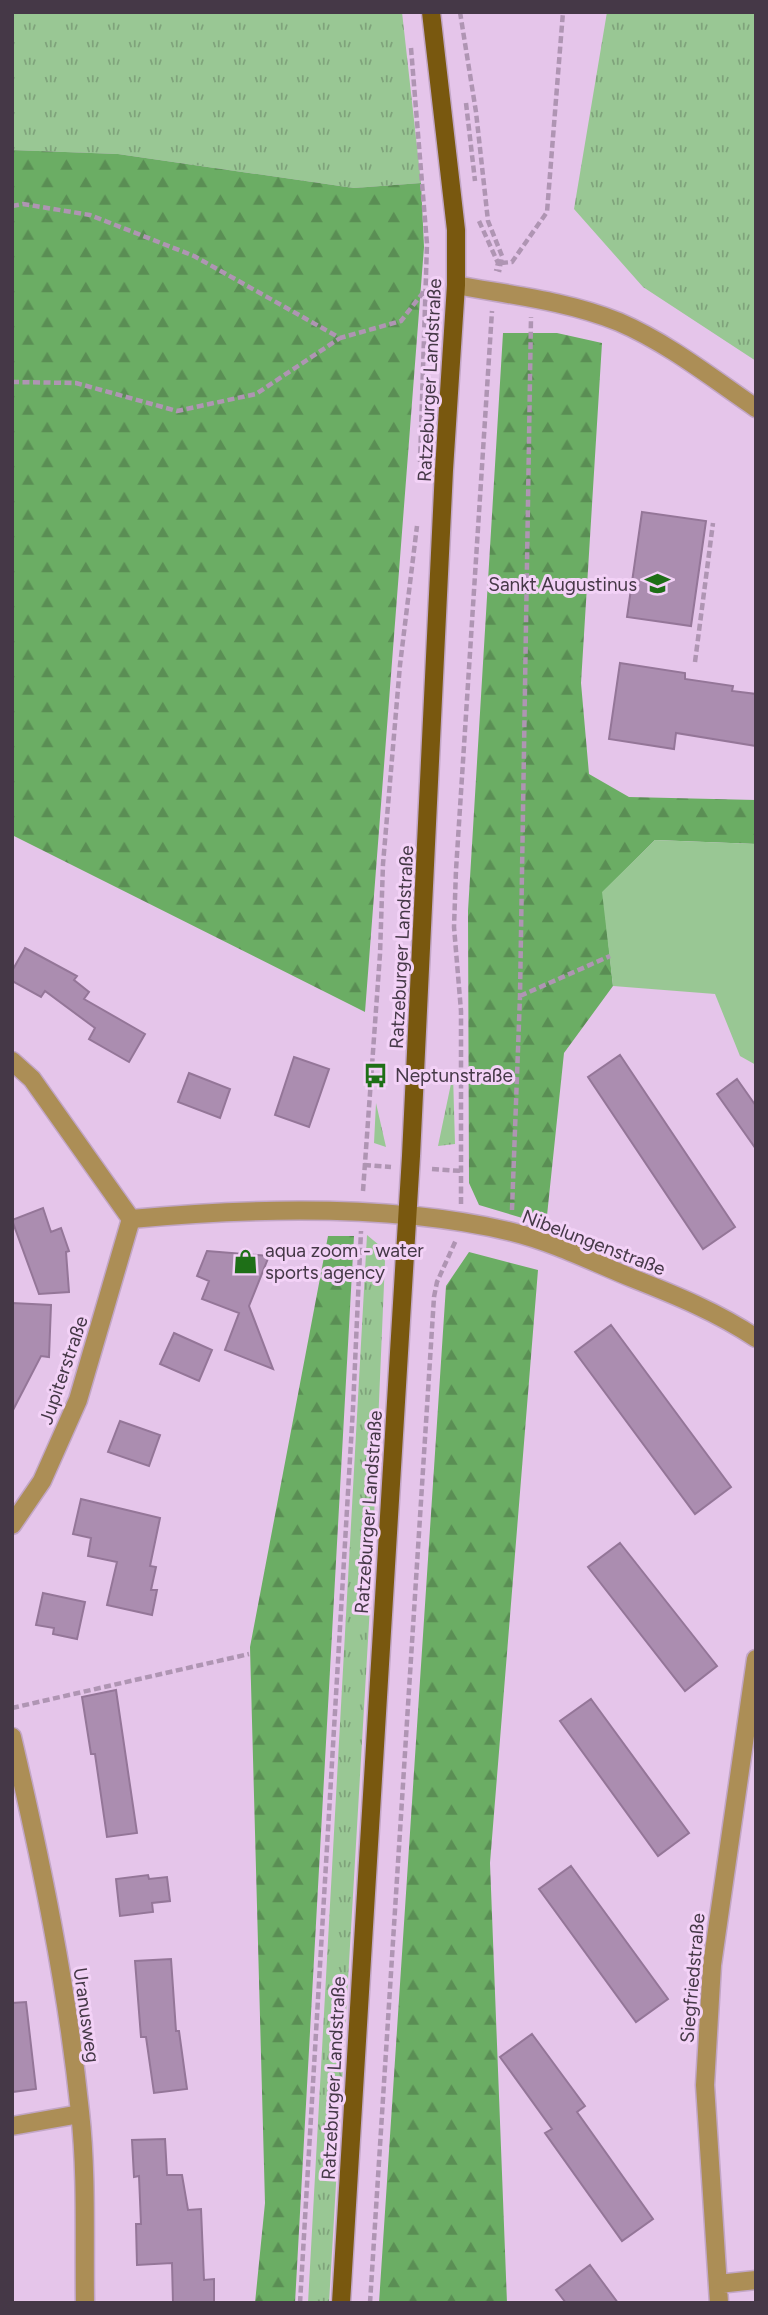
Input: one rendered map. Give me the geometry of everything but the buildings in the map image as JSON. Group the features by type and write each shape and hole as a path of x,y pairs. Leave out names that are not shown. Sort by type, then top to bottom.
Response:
{"main road":[{"name":"Ratzeburger Landstraße","path":"341,2303 408,1215 444,470 456,285 456,230 431,12"}],"street":[{"path":"456,285 532,298 619,322 675,352 756,408"},
{"path":"12,1061 32,1079 131,1219 209,1212 408,1215"},
{"name":"Nibelungenstraße","path":"408,1215 458,1222 536,1239 691,1302 756,1338"},
{"name":"Jupiterstraße","path":"12,1525 42,1481 78,1400 131,1219"},
{"name":"Siegfriedstraße","path":"719,2303 705,2085 712,1965 756,1658"},
{"name":"Uranusweg","path":"12,1737 48,1904 80,2114 85,2303"},
{"path":"12,2126 80,2114"},
{"path":"718,2284 756,2280"}],"path":[{"path":"370,2303 434,1297 437,1282 456,1242 462,1171 461,1075 454,927 455,881 493,292 502,256 488,221 476,112 460,12"},
{"path":"500,263 512,262 547,212 563,12"},
{"path":"410,41 428,244 420,464"},
{"path":"465,100 476,194"},
{"path":"12,206 23,204 90,215 181,251 340,338"},
{"path":"478,214 484,236 500,263"},
{"path":"12,382 76,383 177,411 256,394 340,338 401,321 426,288 456,285"},
{"path":"511,1232 520,996 532,298"},
{"path":"300,2303 353,1422 374,1020 394,738 418,518"},
{"path":"695,662 713,523"},
{"path":"520,996 610,956"},
{"path":"12,1709 249,1654"}],"green space":[{"path":"12,12 402,12 421,183 354,188 118,154 12,150"},
{"path":"607,12 756,12 756,361 643,287 574,209"},
{"path":"12,150 118,154 354,188 421,183 424,247 365,1012 12,835"},
{"path":"503,333 557,333 602,343 581,683 589,774 629,797 756,800 756,844 655,840 603,892 613,986 564,1053 546,1225 479,1205 469,1183 468,911"},
{"path":"655,840 756,844 756,1065 740,1056 715,994 613,986 602,892"},
{"path":"453,1074 455,1144 438,1146"},
{"path":"376,1103 386,1147 374,1143"},
{"path":"367,1235 379,1245 385,1261 371,1589 329,2303 308,2303"},
{"path":"328,1236 354,1236 295,2303 255,2303 265,2203 250,1647"},
{"path":"469,1252 538,1270 490,1863 507,2303 379,2303 446,1286"}],"place":[{"name":"Sankt Augustinus","path":"657,584"},
{"name":"Neptunstraße","path":"375,1075"},
{"name":"aqua zoom - water sports agency","path":"245,1261"}]}
